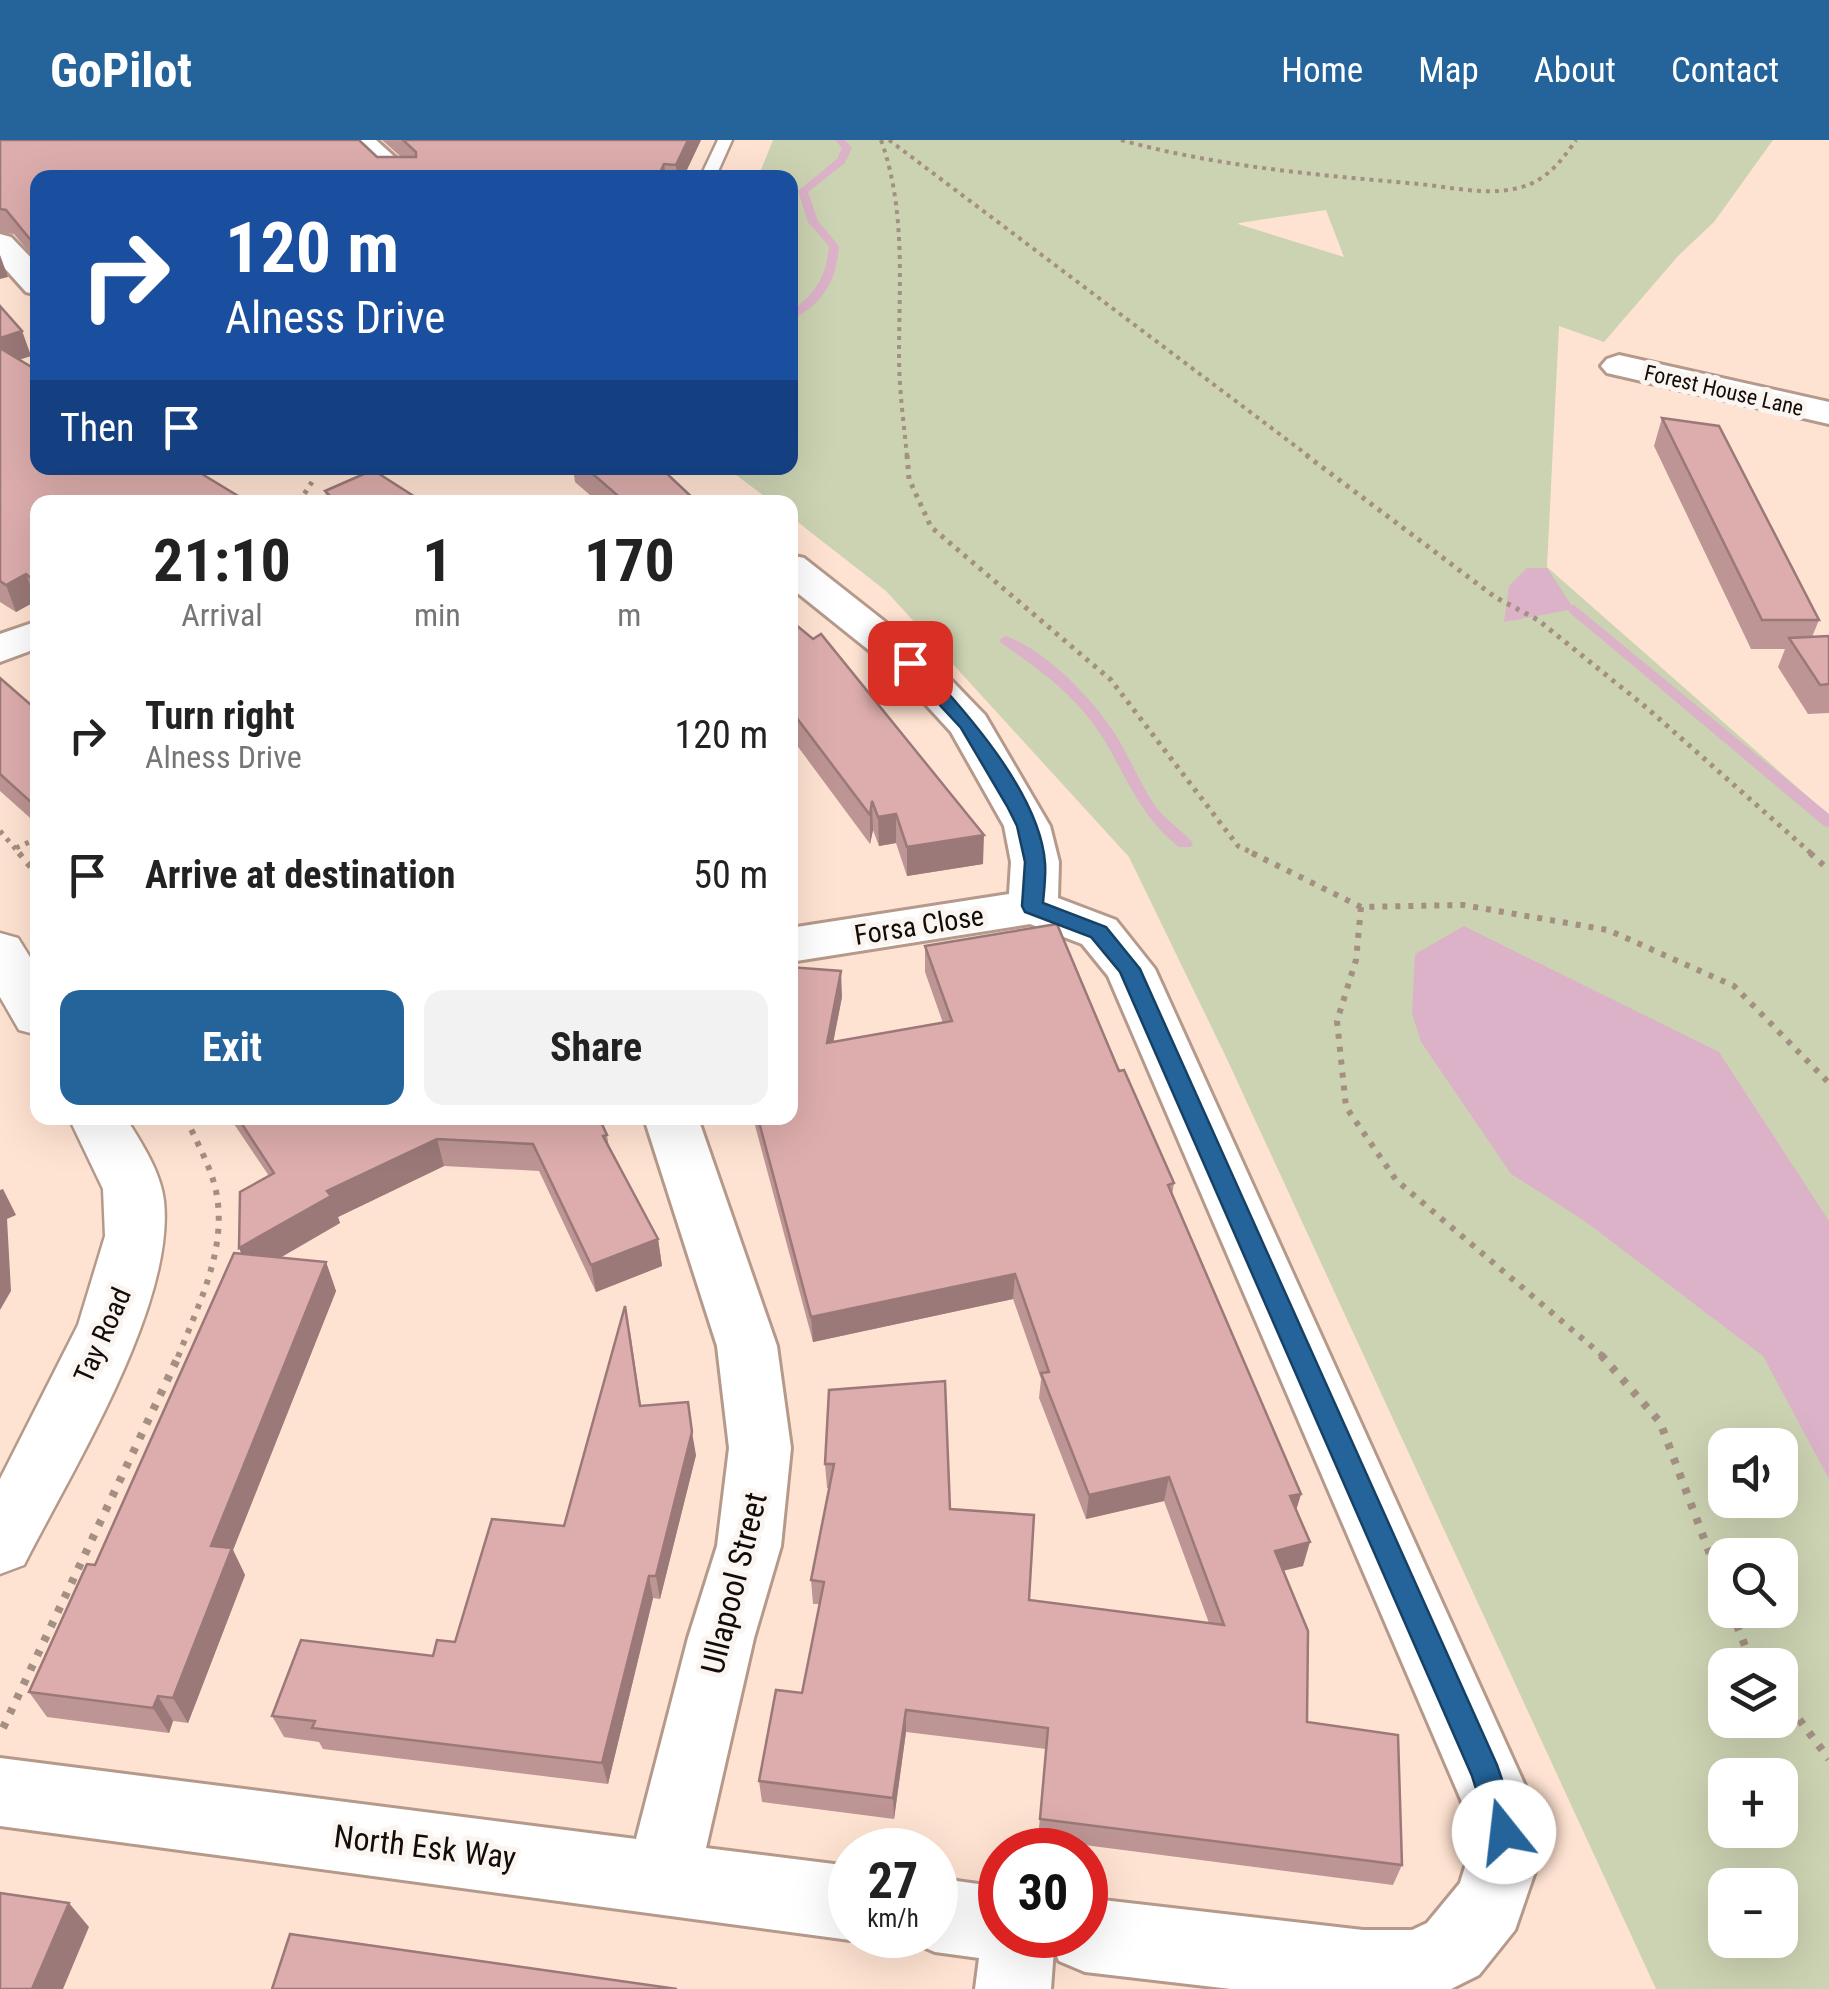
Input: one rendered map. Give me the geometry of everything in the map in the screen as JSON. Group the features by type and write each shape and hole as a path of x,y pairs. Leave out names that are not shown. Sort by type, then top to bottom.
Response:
{"street":[{"path":"358,140 394,170"},
{"path":"0,244 30,276"},
{"name":"Forest House Lane","path":"1618,366 1829,413"},
{"path":"798,573 910,663 968,725 1027,826 1035,862 1033,906 1098,932 1130,969 1497,1801 1504,1832 1498,1884 1480,1920 1453,1949 1442,1975 1416,1967 1363,1968 1108,1937"},
{"path":"0,649 30,636"},
{"name":"Forsa Close","path":"798,944 1033,906"},
{"path":"0,952 30,1003"},
{"name":"Tay Road","path":"0,1544 84,1375 131,1266 136,1222 130,1177 101,1125"},
{"name":"Ullapool Street","path":"663,1877 721,1638 749,1546 760,1448 747,1346 673,1125"},
{"name":"North Esk Way","path":"0,1792 828,1900"},
{"path":"1012,1989 1015,1958"}],"lane":[{"path":"711,170 726,140"}],"path":[{"path":"880,140 891,168 900,245 899,362 908,479 931,527 1111,680 1238,846 1361,907 1464,905 1608,930 1734,986 1829,1083"},
{"path":"889,140 1495,597 1538,620 1647,708 1829,870"},
{"path":"1121,140 1163,153 1328,177 1486,192 1521,188 1553,174 1576,140"},
{"path":"304,495 312,482"},
{"path":"0,831 30,866"},
{"path":"16,848 30,842"},
{"path":"1361,907 1356,960 1337,1021 1346,1106 1396,1180 1590,1342 1660,1422 1708,1549"},
{"path":"1798,1718 1829,1759"}],"green space":[{"path":"773,140 1773,140 1714,222 1678,256 1604,342 1559,326 1547,567 1829,815 1829,1989 1656,1989 1226,1057 1129,857 886,591 798,522 798,495 763,495 736,475 798,475 798,170 761,170","holes":["1326,210 1344,257 1238,224"]}],"shaded area":[{"path":"1527,568 1547,568 1574,609 1504,622 1509,586"},
{"path":"1464,926 1719,1052 1829,1221 1829,1479 1763,1356 1586,1222 1511,1174 1421,1042 1412,1013 1415,954"}],"building":[{"path":"0,140 359,140 377,157 416,157 416,152 403,140 688,140 676,165 664,164 661,170 30,170 30,239 6,210 0,209"},
{"path":"0,306 22,331 0,338"},
{"path":"0,348 30,366 30,475 204,475 236,495 30,495 30,577 26,574 6,585 0,581"},
{"path":"1662,418 1719,426 1819,620 1762,620"},
{"path":"362,475 381,475 412,495 329,495 325,491"},
{"path":"594,475 668,475 690,495 617,495"},
{"path":"798,627 813,639 821,634 984,835 907,847 896,814 878,817 872,801 870,815 798,720"},
{"path":"1829,636 1829,684 1820,685 1789,638"},
{"path":"0,678 30,704 30,801 0,774"},
{"path":"1057,924 1119,1071 1124,1070 1174,1183 1168,1185 1301,1494 1290,1496 1310,1542 1275,1551 1308,1631 1307,1722 1398,1735 1402,1865 1040,1819 1048,1728 906,1710 893,1798 759,1781 776,1690 802,1693 824,1582 811,1580 834,1464 825,1464 829,1390 945,1381 950,1509 1034,1515 1029,1600 1224,1625 1169,1477 1089,1495 1041,1373 1049,1372 1015,1274 811,1317 760,1125 798,1125 798,968 841,971 827,1043 952,1021 925,946"},
{"path":"243,1125 602,1125 607,1135 603,1136 658,1239 591,1265 533,1144 437,1139 327,1191 331,1196 239,1248 240,1192 274,1173"},
{"path":"234,1253 326,1262 211,1546 232,1548 173,1698 158,1696 153,1708 29,1692 87,1564 95,1565"},
{"path":"625,1306 640,1406 688,1402 692,1432 656,1576 649,1576 602,1763 312,1728 315,1721 272,1716 301,1640 433,1656 437,1640 455,1642 492,1519 564,1526"},
{"path":"0,1893 69,1903 32,1989 0,1989"},
{"path":"290,1934 677,1989 272,1989"}],"waterway":[{"path":"798,311 828,280 834,246 813,222 803,191 841,161 847,148 840,140"},
{"path":"1574,609 1829,822"},
{"path":"1006,640 1079,698 1110,739 1146,804 1185,843"}],"route":[{"path":"910,663 968,725 1017,806 1027,826 1035,862 1033,906 1098,932 1130,969 1487,1775 1504,1832"}]}
